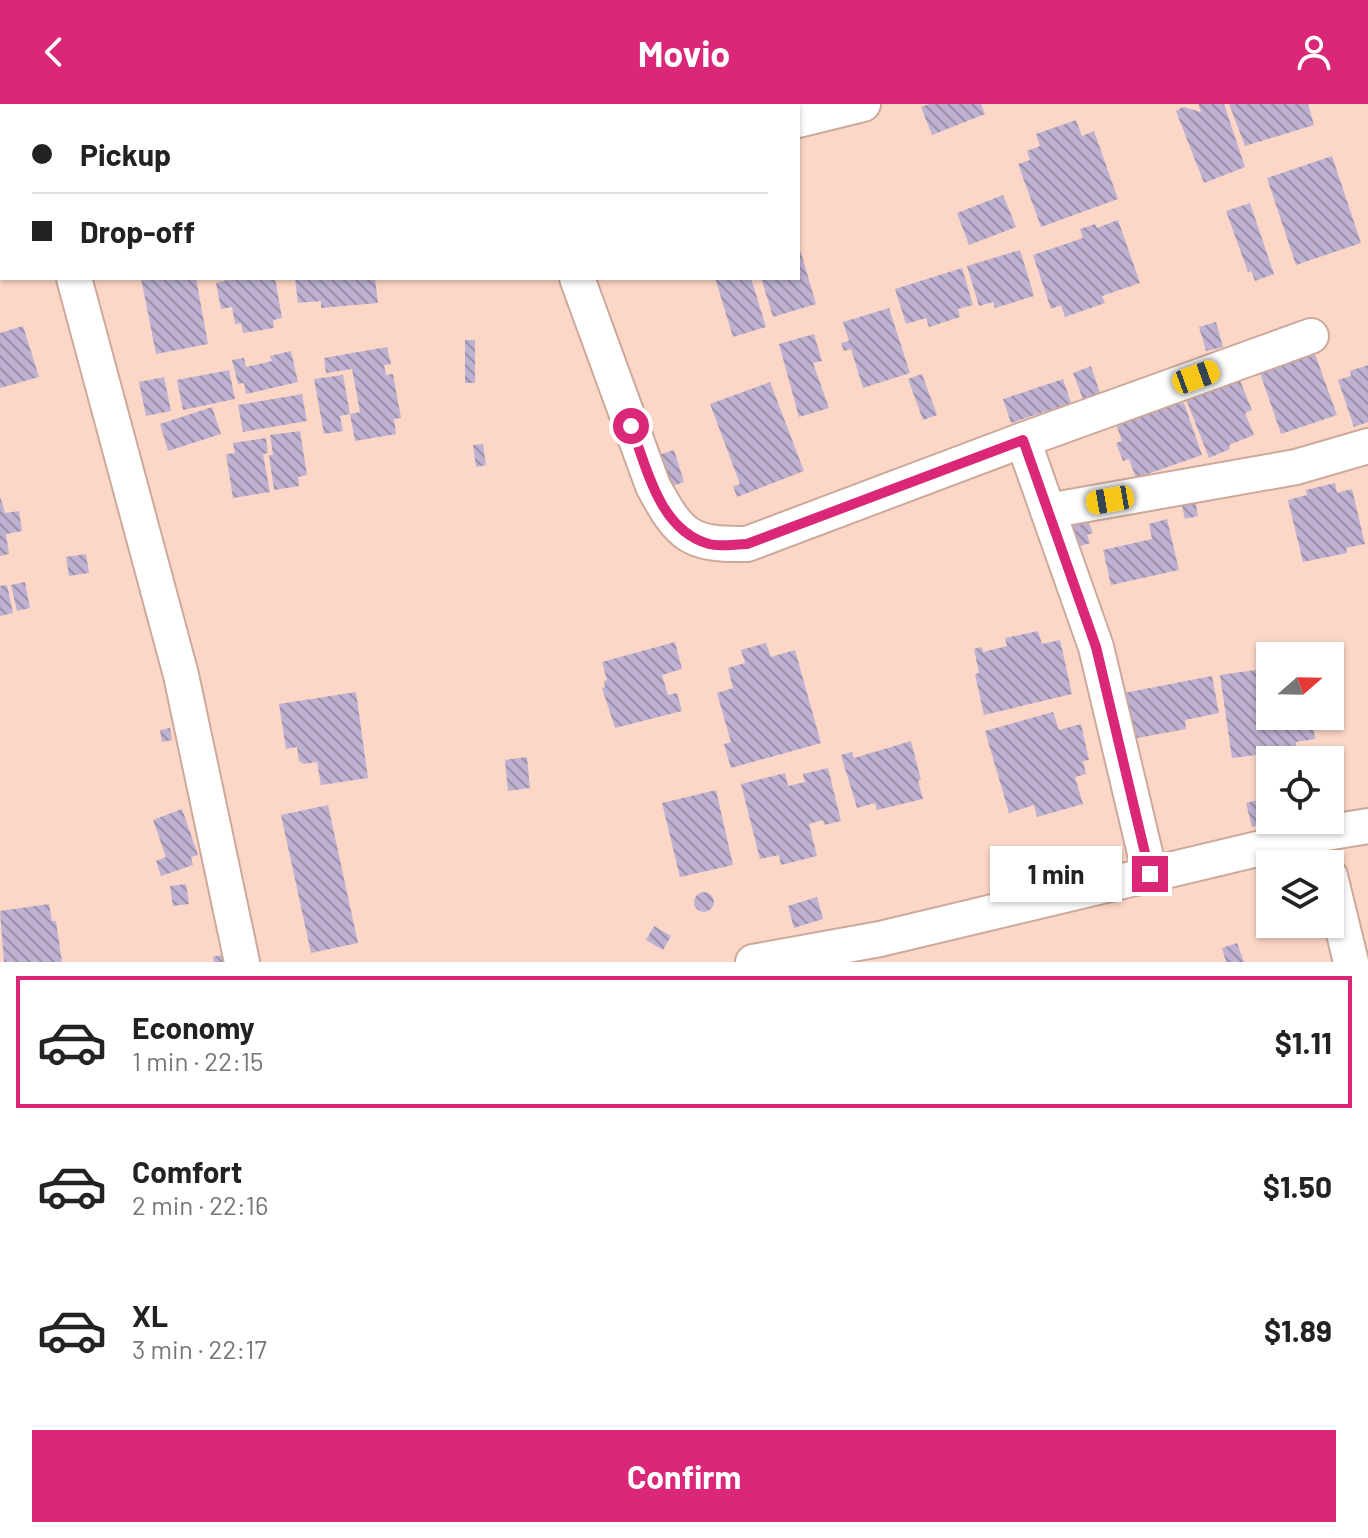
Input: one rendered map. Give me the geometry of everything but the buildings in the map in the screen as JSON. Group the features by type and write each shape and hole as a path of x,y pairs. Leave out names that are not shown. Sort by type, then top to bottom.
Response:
{"street":[{"path":"800,120 863,104"},
{"path":"75,280 181,675 242,962"},
{"path":"578,280 653,486 670,518 686,533 710,545 747,544 1311,336"},
{"path":"1023,440 1096,647 1150,874"},
{"path":"1048,511 1296,467 1368,446"},
{"path":"753,962 891,950 1150,874 1323,849 1368,826"},
{"path":"1344,933 1351,962"}],"route":[{"path":"631,426 653,486 670,518 686,533 710,545 747,544 1023,440 1096,647 1150,874"}]}
